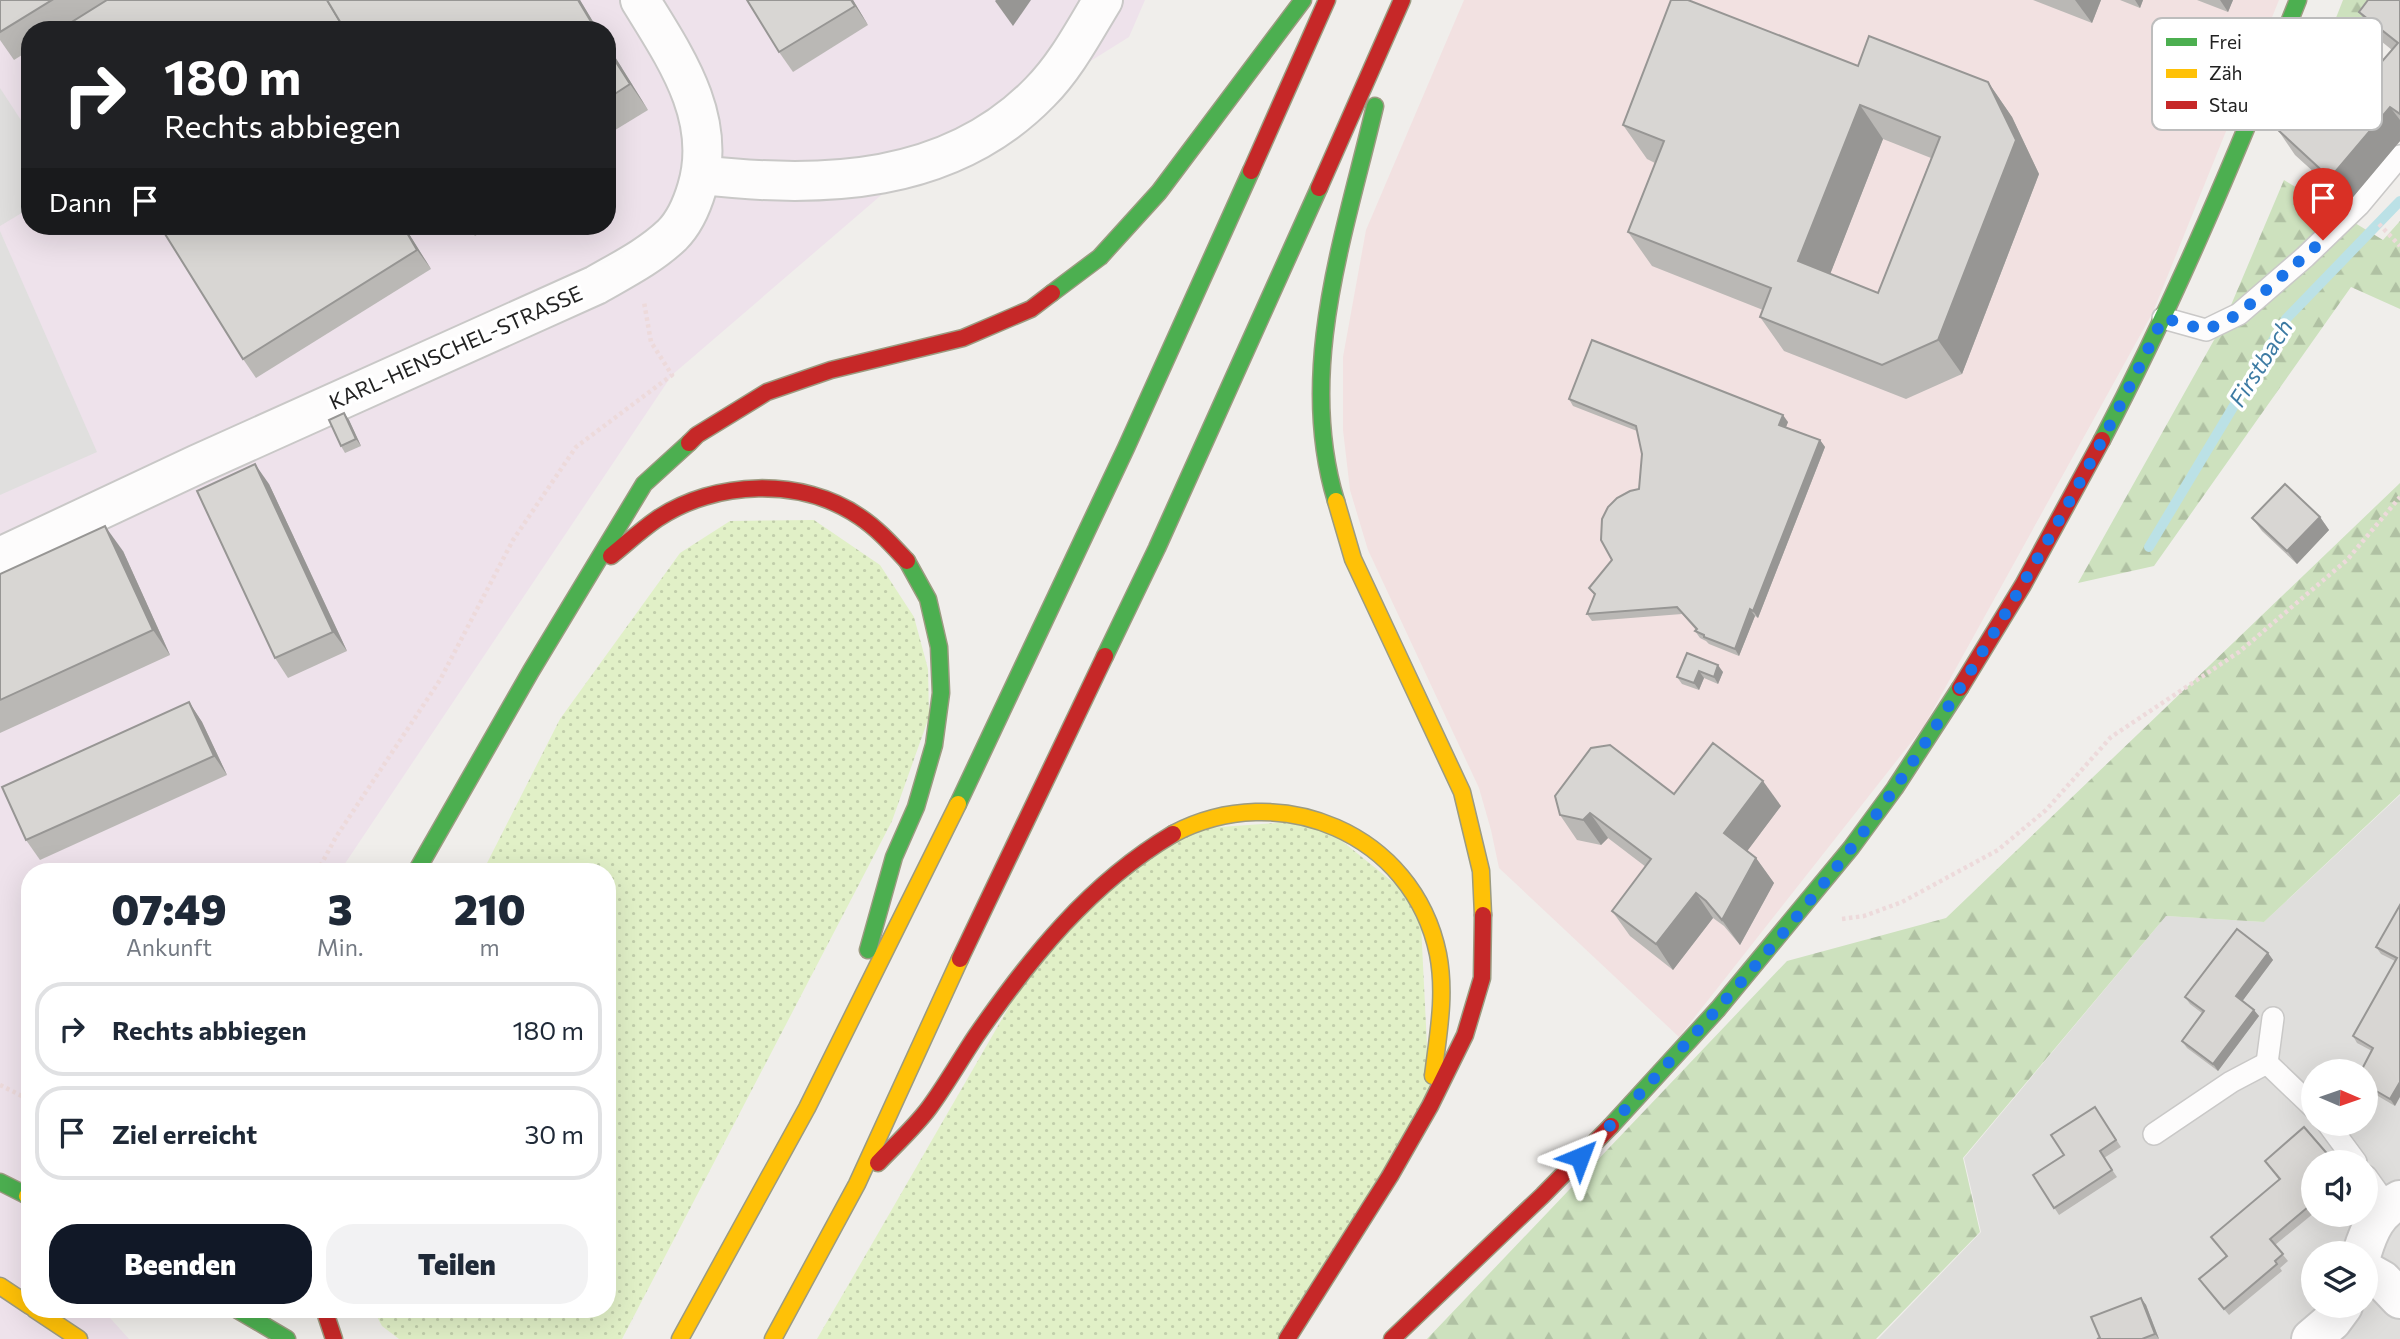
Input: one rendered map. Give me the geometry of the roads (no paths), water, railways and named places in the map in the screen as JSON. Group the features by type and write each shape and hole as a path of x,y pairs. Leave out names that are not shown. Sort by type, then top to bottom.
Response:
{"main road":[{"path":"421,863 531,671 645,484 697,435 767,392 831,370 963,338 1031,309 1100,257 1159,192 1303,0"},
{"path":"680,1339 769,1178 932,859 1130,443 1326,0"},
{"path":"2291,18 2298,0"},
{"path":"1287,1339 1390,1176 1430,1106 1465,1035 1482,978 1484,932 1481,871 1462,792 1353,559 1333,493 1322,430 1321,356 1329,301 1400,3"},
{"path":"773,1339 857,1184 984,908 1157,548 1400,3"},
{"path":"1392,1339 1562,1176 1679,1054 1753,969 1873,819 1932,733 2062,516 2119,410 2163,318 2218,198 2245,130"},
{"path":"591,573 658,518 701,498 756,487 804,493 832,502 859,516 885,537 908,562 928,599 939,647 941,693 934,746 916,807 894,857 844,1035"},
{"path":"857,1184 923,1115 978,1034 1043,948 1094,893 1132,860 1180,830 1213,818 1242,813 1291,815 1336,827 1358,837 1376,850 1406,882 1420,904 1432,932 1440,966 1442,995 1430,1106"},
{"path":"0,1182 21,1192"},
{"path":"0,1286 21,1300"},
{"path":"47,1318 79,1339"},
{"path":"251,1318 287,1339"},
{"path":"327,1318 334,1339"}],"street":[{"name":"KARL-HENSCHEL-STRASSE","path":"0,557 198,464 596,285 641,260 673,234 691,208 701,175 703,142 698,109 687,78 640,0"},
{"path":"701,175 768,181 811,180 895,173 933,162 1002,124 1040,92 1073,50 1103,0"},
{"path":"2366,1241 2373,1223 2394,1204"},
{"path":"2378,1278 2400,1299"},
{"path":"2311,1339 2334,1318"}],"lane":[{"path":"2163,318 2206,330 2239,314 2305,257 2358,205 2400,156"},
{"path":"2267,1063 2273,1018"},
{"path":"2267,1063 2301,1096"},
{"path":"2154,1134 2231,1082 2267,1063"},
{"path":"2378,1188 2394,1204"}],"waterway":[{"name":"Firstbach","path":"2149,547 2286,319 2400,201"}]}
